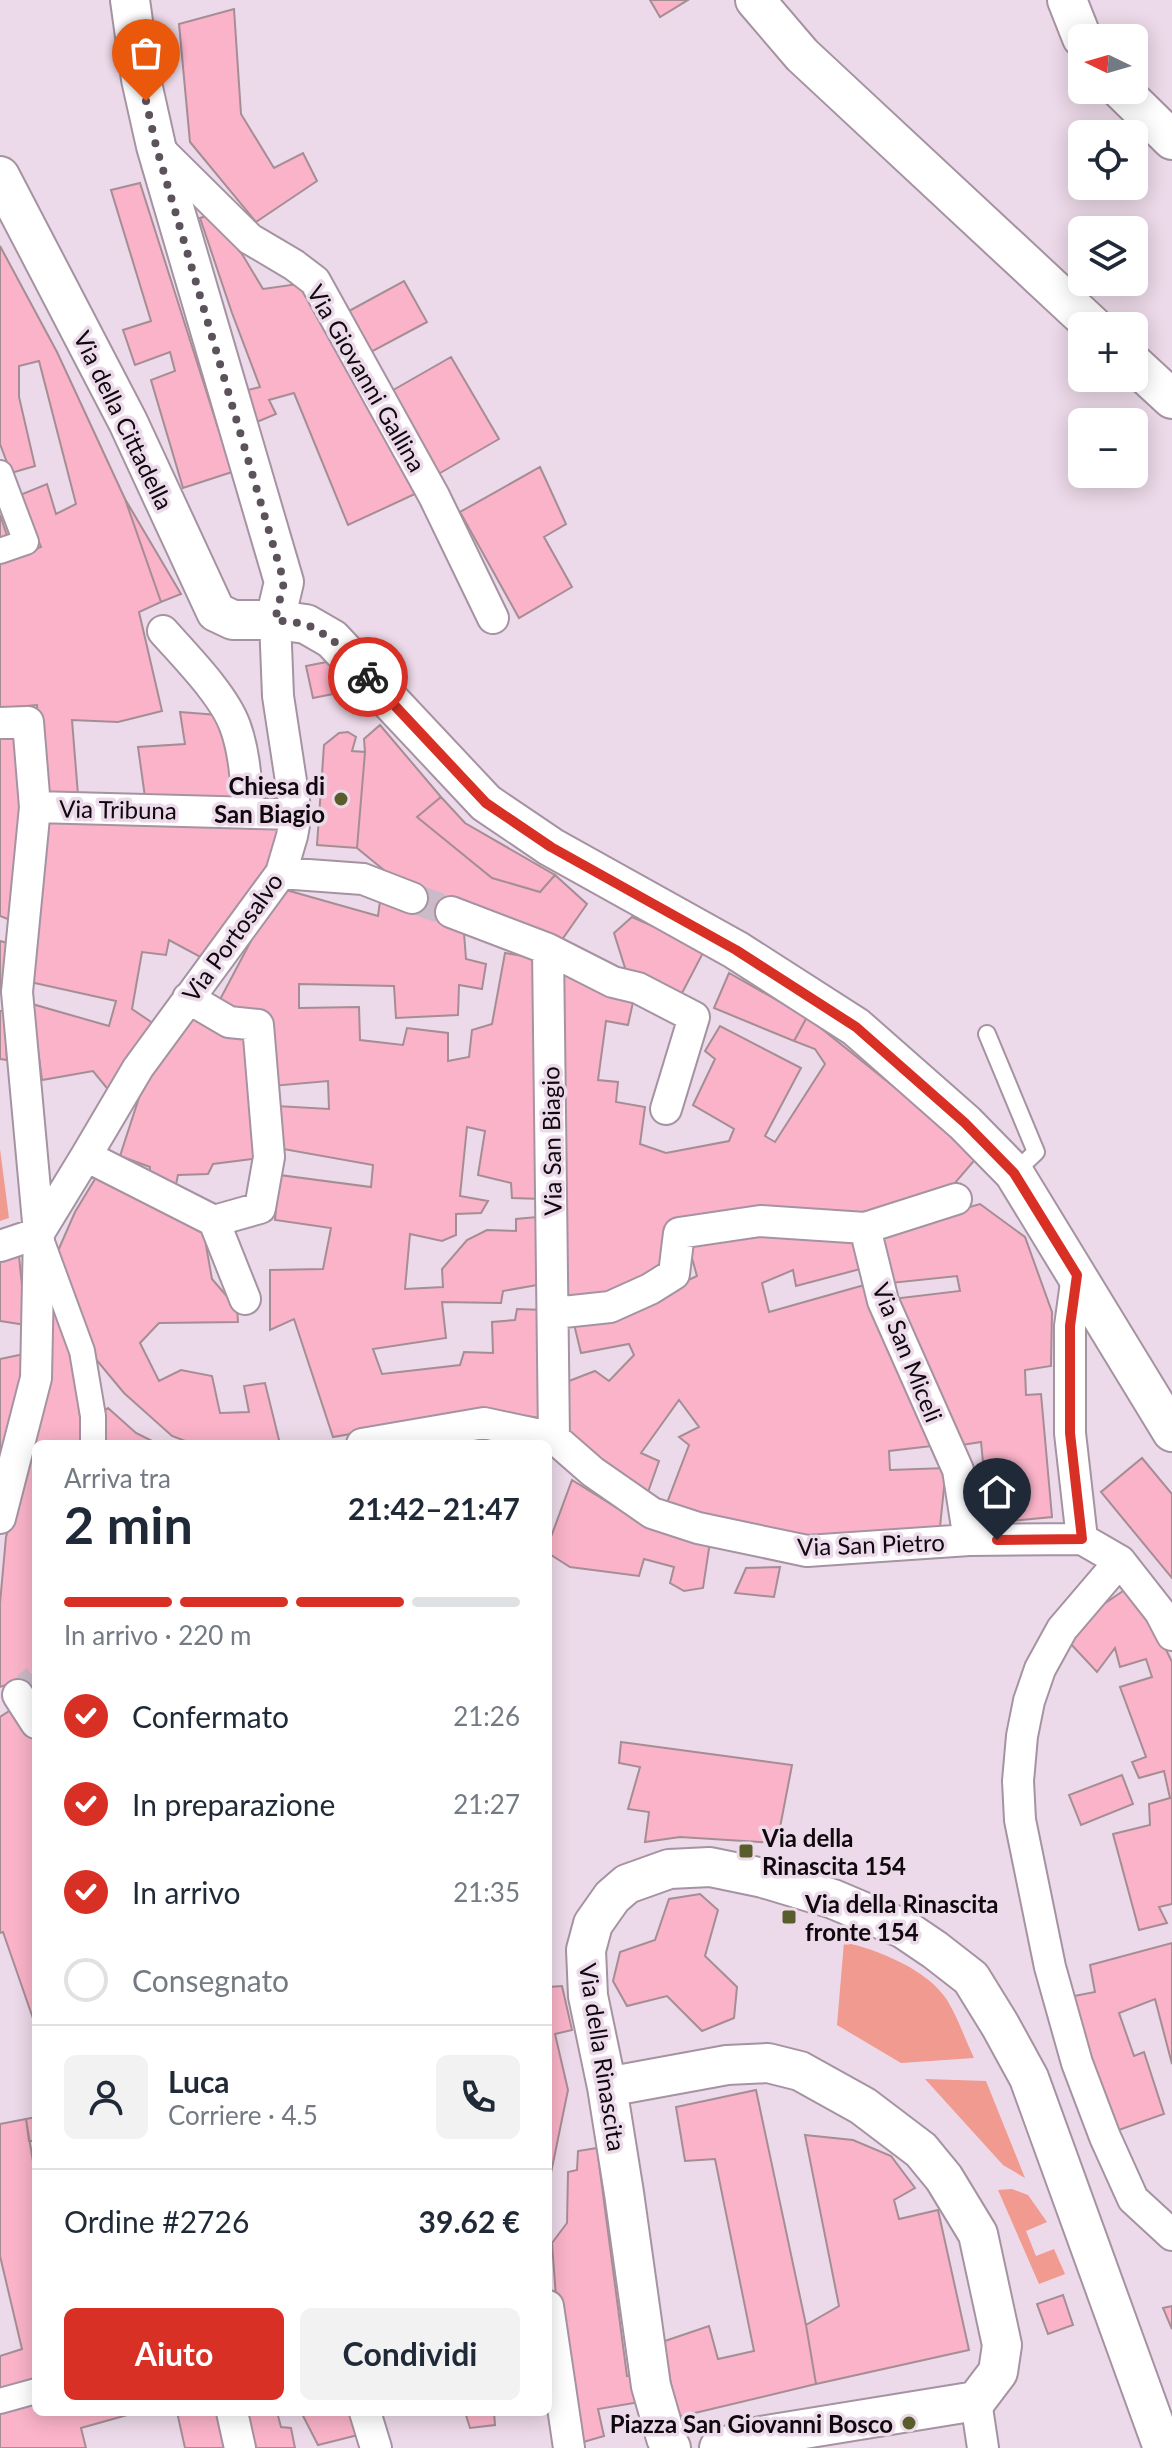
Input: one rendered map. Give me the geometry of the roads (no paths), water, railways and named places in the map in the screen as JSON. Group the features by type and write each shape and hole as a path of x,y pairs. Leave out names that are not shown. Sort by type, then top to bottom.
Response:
{"street":[{"name":"Via Portosalvo","path":"39,1233 138,1068 281,873 296,814 278,696 275,620 284,582 156,146 141,79 130,0"},
{"path":"755,0 802,55 1078,312"},
{"path":"1067,0 1076,24"},
{"path":"1135,104 1172,140"},
{"name":"Via Giovanni Gallina","path":"156,146 250,239 315,281 434,496 493,618"},
{"name":"Via della Cittadella","path":"0,176 128,422 216,612 233,620 275,620"},
{"path":"1148,377 1172,399"},
{"path":"0,473 26,542 0,551"},
{"path":"275,620 306,624 332,639 486,803 551,847 736,950 856,1027 965,1123 1014,1173 1172,1432"},
{"path":"163,631 225,706 235,725 243,758 249,813"},
{"path":"0,723 28,722 35,807 17,992 39,1233 36,1378 0,1518"},
{"name":"Via Tribuna","path":"35,807 296,814"},
{"path":"281,873 363,879 412,898"},
{"path":"451,912 548,949 613,982 638,988 694,1017 666,1109"},
{"name":"Via San Biagio","path":"548,949 554,1438"},
{"path":"188,998 229,1022 258,1025 269,1157 260,1208 214,1221"},
{"path":"86,1156 214,1221 245,1299"},
{"path":"554,1313 610,1307 674,1274 679,1233 760,1221 865,1228 956,1199"},
{"name":"Via San Miceli","path":"865,1228 883,1301 958,1470 969,1540"},
{"path":"0,1246 39,1233"},
{"path":"39,1233 82,1351 93,1416 93,1440"},
{"path":"1077,1275 1070,1326 1070,1433 1082,1539 1120,1561 1160,1612 1172,1635"},
{"name":"Via San Pietro","path":"385,1440 484,1423 554,1438 593,1472 652,1513 698,1528 807,1551 969,1540 1082,1539"},
{"path":"1120,1561 1062,1629 1040,1669 1022,1736 1018,1781 1020,1820 1050,1967 1077,2063 1133,2199 1172,2235"},
{"path":"15,1696 32,1718"},
{"name":"Via della Rinascita","path":"671,2448 651,2386 607,2087 588,1996 586,1950 593,1924 612,1897 627,1884 669,1869 710,1867 763,1878 833,1899 904,1929 971,1978 1029,2078 1163,2448"},
{"path":"607,2087 727,2065 768,2063 800,2071 863,2106 921,2150 944,2178 978,2234 1002,2345 998,2372 976,2401 719,2448"},
{"path":"552,2333 569,2448"},
{"path":"0,2401 32,2392"},
{"path":"976,2401 983,2448"},
{"path":"233,2416 240,2448"},
{"path":"366,2416 376,2448"}],"lane":[{"path":"987,1034 1036,1152 1014,1173"}],"tunnel":[{"path":"412,898 451,912"},
{"path":"26,1688 32,1683"}],"place":[{"name":"Chiesa di San Biagio","path":"341,799"},
{"name":"Via della Rinascita 154","path":"746,1851"},
{"name":"Via della Rinascita fronte 154","path":"789,1917"},
{"name":"Piazza San Giovanni Bosco","path":"909,2423"}]}
